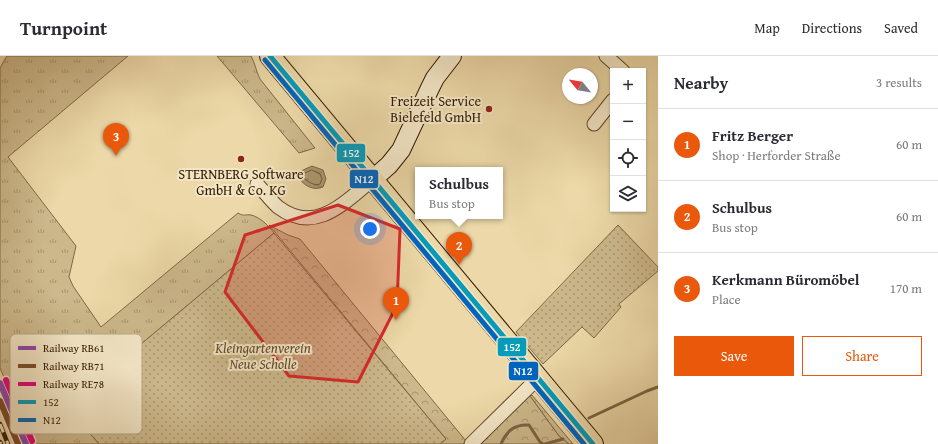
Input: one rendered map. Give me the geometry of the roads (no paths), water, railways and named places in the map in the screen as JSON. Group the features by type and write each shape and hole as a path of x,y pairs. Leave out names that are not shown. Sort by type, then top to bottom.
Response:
{"main road":[{"path":"270,56 593,444"},
{"path":"372,180 401,150 435,78 452,56"}],"street":[{"path":"606,56 620,68"},
{"path":"594,124 610,104"},
{"path":"257,184 278,206 290,214 303,218 317,218 345,202 372,180"},
{"path":"471,444 538,378"}],"water":[{"path":"312,166 323,170 326,179 323,187 309,187 303,183 299,177 301,171"}],"waterway":[{"path":"589,418 658,387"},
{"path":"501,444 506,435 512,429 524,425 529,425 540,442 543,444"},
{"path":"545,444 563,439"}],"railway":[{"path":"0,424 8,444"}],"rail line":[{"name":"RE78","path":"6,380 10,389"},
{"name":"RB61","path":"0,383 10,406"},
{"name":"RB71","path":"0,401 10,425"},
{"name":"RB71","path":"14,434 18,444"},
{"name":"RB61","path":"22,434 26,444"},
{"name":"RE78","path":"29,434 32,441"}],"place":[{"name":"Freizeit Service Bielefeld GmbH","path":"489,109"},
{"name":"Kerkmann Büromöbel","path":"116,156"},
{"name":"STERNBERG Software GmbH & Co. KG","path":"241,159"},
{"name":"Schulbus","path":"459,265"},
{"name":"Fritz Berger","path":"396,320"}],"park label":[{"name":"Kleingartenverein Neue Scholle","path":"263,356"}]}
